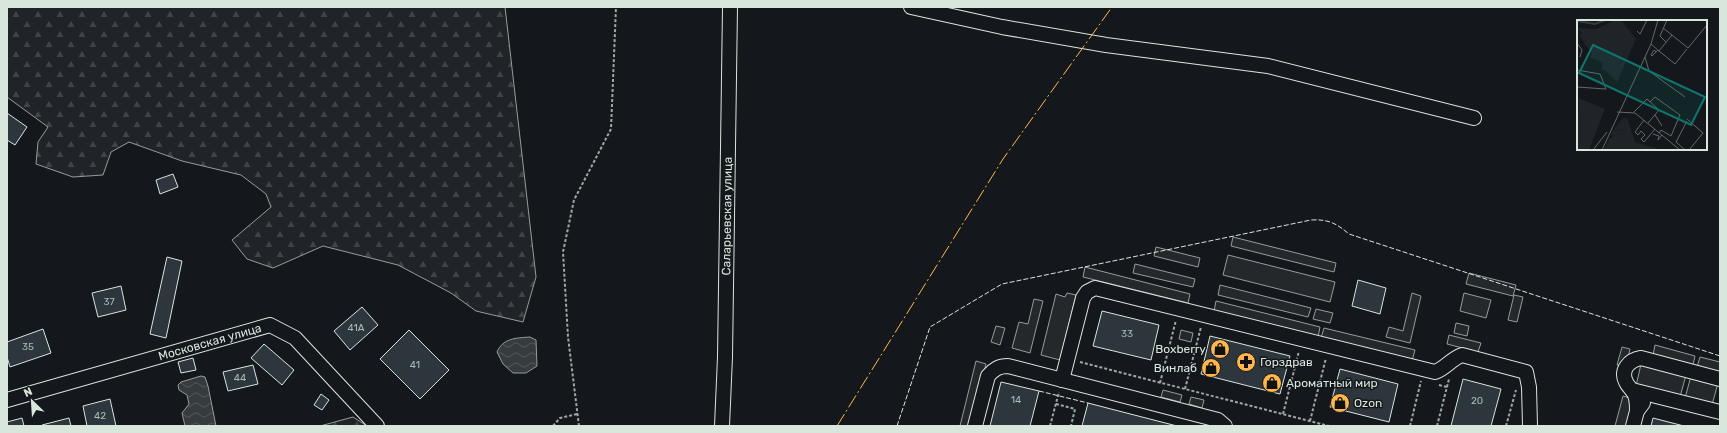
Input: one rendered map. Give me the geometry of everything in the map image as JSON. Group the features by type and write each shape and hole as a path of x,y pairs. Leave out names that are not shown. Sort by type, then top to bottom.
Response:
{"street":[{"name":"Саларьевская улица","path":"722,426 725,357 730,7"},
{"path":"911,7 1002,27 1106,45 1268,66 1474,118"},
{"path":"1062,380 1083,298 1087,292 1096,288 1435,372 1441,370 1453,358 1462,355 1526,372 1529,387 1530,426"},
{"name":"Московская улица","path":"7,400 270,325 295,338 377,426"},
{"path":"1633,426 1637,411 1636,399 1632,390 1625,382 1625,371 1629,363 1642,358 1720,379"},
{"path":"975,426 988,376 992,370 1000,366 1008,366 1218,420 1225,426"},
{"path":"1632,390 1720,412"},
{"path":"1637,411 1646,400 1659,396"}],"path":[{"path":"579,426 568,337 563,252 574,200 610,129 616,7"},
{"path":"1160,383 1176,319"},
{"path":"1186,389 1202,325"},
{"path":"1283,414 1299,350"},
{"path":"1310,421 1326,356"},
{"path":"1079,362 1329,426"},
{"path":"1410,426 1424,369"},
{"path":"1437,426 1450,374"},
{"path":"1506,426 1517,384 1529,387"},
{"path":"1050,426 1058,396"},
{"path":"1056,404 1075,409 1071,426"},
{"path":"553,426 560,418 577,414"}],"green space":[{"path":"7,7 505,7 536,277 523,322 476,311 451,293 398,265 323,246 273,268 247,259 232,240 271,207 266,194 241,175 182,161 129,142 111,152 103,175 73,177 36,164 38,142 48,127 7,97"},
{"path":"353,417 367,426 320,426"}],"shaded area":[{"path":"1233,237 1336,263 1334,272 1231,246"},
{"path":"1156,247 1200,258 1198,267 1154,256"},
{"path":"1228,255 1335,282 1330,302 1223,275"},
{"path":"1135,264 1195,279 1193,287 1133,273"},
{"path":"1085,267 1190,294 1188,303 1083,277"},
{"path":"1469,273 1516,285 1513,296 1466,284"},
{"path":"1220,285 1311,308 1308,317 1218,295"},
{"path":"1067,293 1076,295 1060,360 1041,355 1056,294 1065,297"},
{"path":"1412,293 1421,296 1410,343 1386,337 1389,327 1403,331"},
{"path":"1464,293 1491,300 1486,318 1460,311"},
{"path":"1514,295 1523,297 1517,322 1508,320"},
{"path":"1034,299 1043,301 1030,353 1012,348 1019,322 1028,324"},
{"path":"1216,301 1320,327 1318,337 1214,311"},
{"path":"1316,309 1333,313 1330,323 1313,319"},
{"path":"1456,323 1469,326 1467,336 1454,333"},
{"path":"996,326 1005,328 1000,345 991,342"},
{"path":"1324,328 1415,350 1412,361 1321,338"},
{"path":"1181,330 1193,333 1191,342 1179,339"},
{"path":"1449,335 1481,343 1478,352 1447,344"},
{"path":"1655,345 1695,356 1693,365 1653,355"},
{"path":"1622,347 1630,349 1626,367 1617,365"},
{"path":"1700,357 1720,362 1720,372 1697,367"},
{"path":"976,361 986,364 971,426 960,426"},
{"path":"1641,364 1686,375 1680,397 1636,386"},
{"path":"1691,376 1718,383 1712,405 1685,398"},
{"path":"1163,390 1182,395 1180,402 1161,397"},
{"path":"1623,396 1633,399 1626,426 1615,426"},
{"path":"1191,397 1204,400 1202,408 1189,404"}],"water":[{"path":"530,337 536,340 537,366 526,373 513,373 503,364 497,352 506,341 515,338"},
{"path":"201,376 205,377 208,386 216,426 185,426 182,413 189,404 187,395 179,390 178,385 181,382"}],"building":[{"path":"7,113 27,127 15,145 7,140"},
{"path":"173,174 178,187 160,194 156,180"},
{"path":"167,257 182,261 166,338 150,334"},
{"path":"1358,280 1386,288 1380,314 1352,306"},
{"path":"121,286 126,310 98,317 92,293"},
{"path":"362,307 378,325 350,350 334,331"},
{"path":"1102,311 1159,325 1151,360 1093,346"},
{"path":"43,329 51,353 10,367 7,357 7,342"},
{"path":"409,330 449,370 420,399 380,359"},
{"path":"1210,336 1290,356 1280,394 1201,374"},
{"path":"264,344 294,370 282,385 251,358"},
{"path":"193,358 196,370 181,373 178,362"},
{"path":"253,365 258,384 228,391 223,372"},
{"path":"1340,369 1398,384 1389,422 1330,407"},
{"path":"1463,379 1501,389 1491,426 1451,426"},
{"path":"1001,382 1039,391 1030,426 990,426"},
{"path":"321,394 329,400 322,410 314,405"},
{"path":"110,399 116,426 87,426 83,406"},
{"path":"1088,403 1111,409 1177,426 1082,426"},
{"path":"22,418 24,426 7,426 7,422"},
{"path":"69,418 71,426 42,426 42,425"},
{"path":"1653,418 1684,426 1651,426"}],"fence":[{"path":"897,426 930,327 1002,284 1311,220 1332,222 1349,234 1720,356"},
{"path":"1039,391 1088,403"}],"power":[{"path":"837,426 1003,159 1112,7"}],"place":[{"name":"Boxberry","path":"1220,349"},
{"name":"Горздрав","path":"1246,362"},
{"name":"Винлаб","path":"1211,368"},
{"name":"Ароматный мир","path":"1272,383"},
{"name":"Ozon","path":"1340,403"}]}
